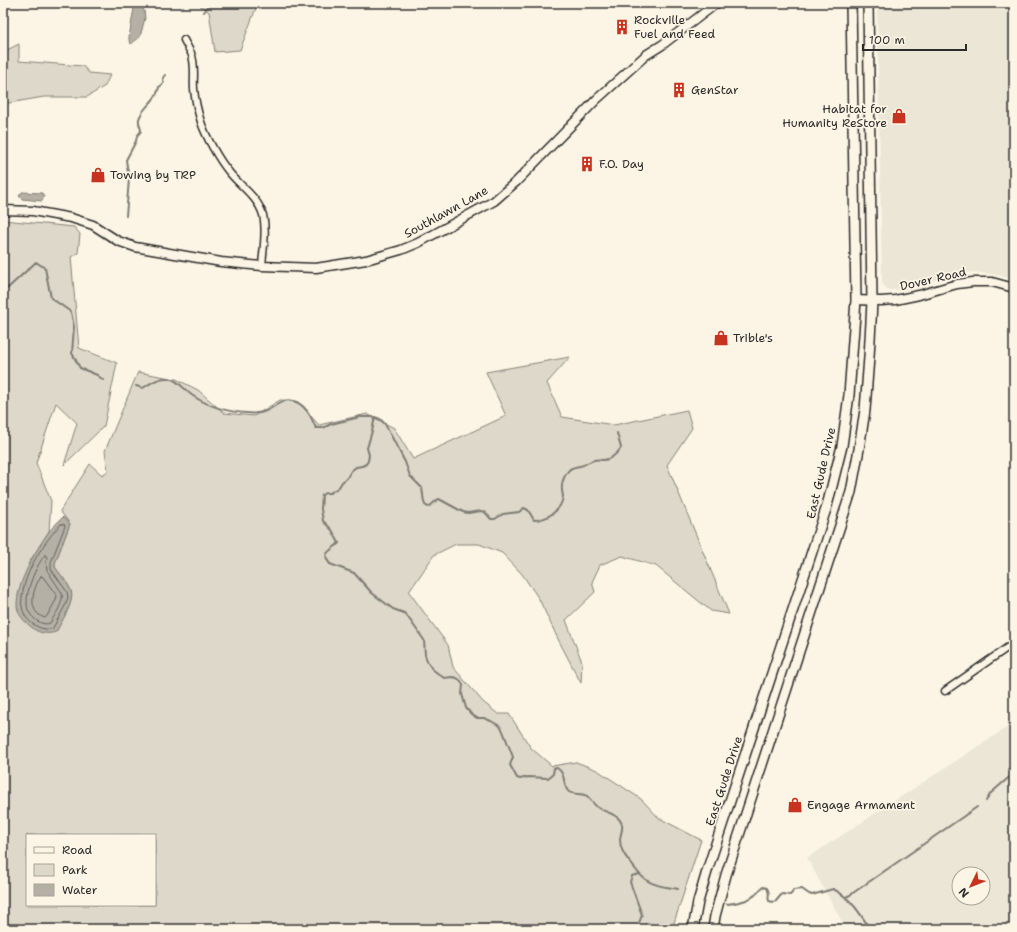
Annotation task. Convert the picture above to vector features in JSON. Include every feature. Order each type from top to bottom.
[{"type":"main road","name":"East Gude Drive","points":[[693,929],[700,896],[710,862],[827,506],[842,446],[849,395],[856,300],[851,3]]},
{"type":"main road","points":[[713,929],[726,875],[851,492],[859,449],[865,410],[870,357],[872,301],[868,3]]},
{"type":"street","name":"Southlawn Lane","points":[[3,210],[32,211],[71,218],[88,223],[99,228],[118,241],[135,247],[221,262],[262,266],[316,268],[366,260],[401,250],[418,243],[494,201],[517,181],[596,100],[646,55],[662,45],[717,3]]},
{"type":"street","points":[[184,40],[192,54],[196,104],[201,123],[219,157],[229,172],[259,205],[264,225],[262,266]]},
{"type":"street","name":"Dover Road","points":[[856,300],[895,300],[957,284],[973,282],[992,282],[1014,288]]},
{"type":"street","points":[[945,691],[1014,643]]},
{"type":"shaded area","points":[[877,3],[1014,3],[1014,280],[998,275],[974,272],[952,274],[913,288],[901,290],[888,290],[882,283]]},
{"type":"shaded area","points":[[1014,723],[1014,929],[846,929],[807,858]]},
{"type":"green space","points":[[196,3],[258,3],[240,50],[215,52],[209,12]]},
{"type":"green space","points":[[19,44],[19,61],[83,66],[89,73],[110,75],[105,86],[87,97],[44,97],[3,104],[3,62],[5,51]]},
{"type":"green space","points":[[3,220],[74,227],[80,234],[78,253],[71,257],[79,348],[117,363],[104,426],[64,465],[77,423],[56,403],[36,463],[51,501],[49,531],[28,564],[56,632],[67,612],[72,596],[68,585],[55,567],[55,563],[70,524],[60,511],[90,464],[102,475],[108,471],[105,451],[138,372],[176,379],[198,390],[224,413],[254,416],[280,400],[297,401],[319,425],[367,414],[394,428],[413,459],[506,416],[486,372],[570,357],[547,383],[562,417],[614,425],[687,410],[692,428],[667,465],[729,614],[711,611],[656,566],[622,556],[600,565],[592,582],[595,592],[566,620],[582,662],[581,683],[539,599],[522,574],[502,553],[479,544],[456,544],[434,555],[409,592],[448,645],[453,667],[483,702],[498,714],[509,714],[531,748],[552,766],[576,762],[597,770],[641,799],[659,818],[701,840],[672,929],[661,929],[647,922],[640,929],[3,929]]},
{"type":"water","points":[[138,5],[144,10],[145,18],[140,37],[131,44],[129,37],[134,8]]},
{"type":"water","points":[[22,192],[42,193],[44,196],[42,201],[22,199],[19,196]]},
{"type":"water","points":[[63,517],[70,524],[55,563],[55,567],[70,588],[72,596],[67,612],[56,632],[42,633],[33,628],[22,618],[17,606],[18,597],[23,578],[43,540]]},
{"type":"waterway","points":[[204,12],[209,3]]},
{"type":"waterway","points":[[126,216],[129,179],[126,160],[137,136],[141,131],[139,119],[143,111],[153,100],[159,87],[164,82],[163,78],[165,75]]},
{"type":"waterway","points":[[3,288],[8,288],[36,262],[45,268],[51,298],[71,312],[74,327],[72,353],[80,368],[97,375],[103,380]]},
{"type":"waterway","points":[[136,386],[143,388],[158,379],[168,378],[172,379],[190,394],[206,403],[226,410],[240,412],[261,413],[283,401],[289,400],[298,403],[305,408],[316,428],[323,428],[331,424],[360,417],[375,417],[380,419],[385,424],[405,462],[410,476],[422,488],[425,505],[428,507],[439,499],[463,512],[485,512],[491,519],[495,519],[503,514],[519,512],[524,508],[528,510],[534,520],[539,520],[549,516],[560,506],[563,496],[562,485],[567,472],[571,468],[596,460],[606,460],[613,456],[621,448],[617,433]]},
{"type":"waterway","points":[[375,417],[367,448],[369,455],[366,464],[356,467],[351,471],[339,487],[330,493],[325,493],[322,495],[321,509],[323,521],[332,530],[339,543],[328,552],[326,557],[327,560],[330,564],[354,573],[372,593],[393,609],[404,613],[407,616],[424,640],[425,655],[432,669],[444,678],[452,677],[461,681],[463,685],[462,694],[466,708],[471,714],[477,718],[484,718],[500,726],[513,757],[510,765],[517,778],[548,778],[553,774],[554,768],[557,768],[562,774],[569,792],[587,796],[597,807],[619,819],[622,826],[620,839],[622,851],[641,875],[652,883],[678,889]]},
{"type":"waterway","points":[[986,801],[991,793],[1014,773]]},
{"type":"waterway","points":[[846,897],[977,807]]},
{"type":"waterway","points":[[639,874],[632,876],[630,882],[642,915],[639,923]]},
{"type":"waterway","points":[[727,904],[746,900],[756,894],[763,887],[767,888],[769,892],[769,901],[773,902],[776,901],[782,894],[790,895],[793,890],[802,889],[812,895],[833,889],[845,896],[850,901],[870,929]]},
{"type":"place","name":"Rockville Fuel and Feed","points":[[622,27]]},
{"type":"place","name":"GenStar","points":[[679,90]]},
{"type":"place","name":"Habitat for Humanity ReStore","points":[[899,116]]},
{"type":"place","name":"F.O. Day","points":[[587,164]]},
{"type":"place","name":"Towing by TRP","points":[[98,175]]},
{"type":"place","name":"Trible's","points":[[721,338]]},
{"type":"place","name":"Engage Armament","points":[[795,805]]}]
